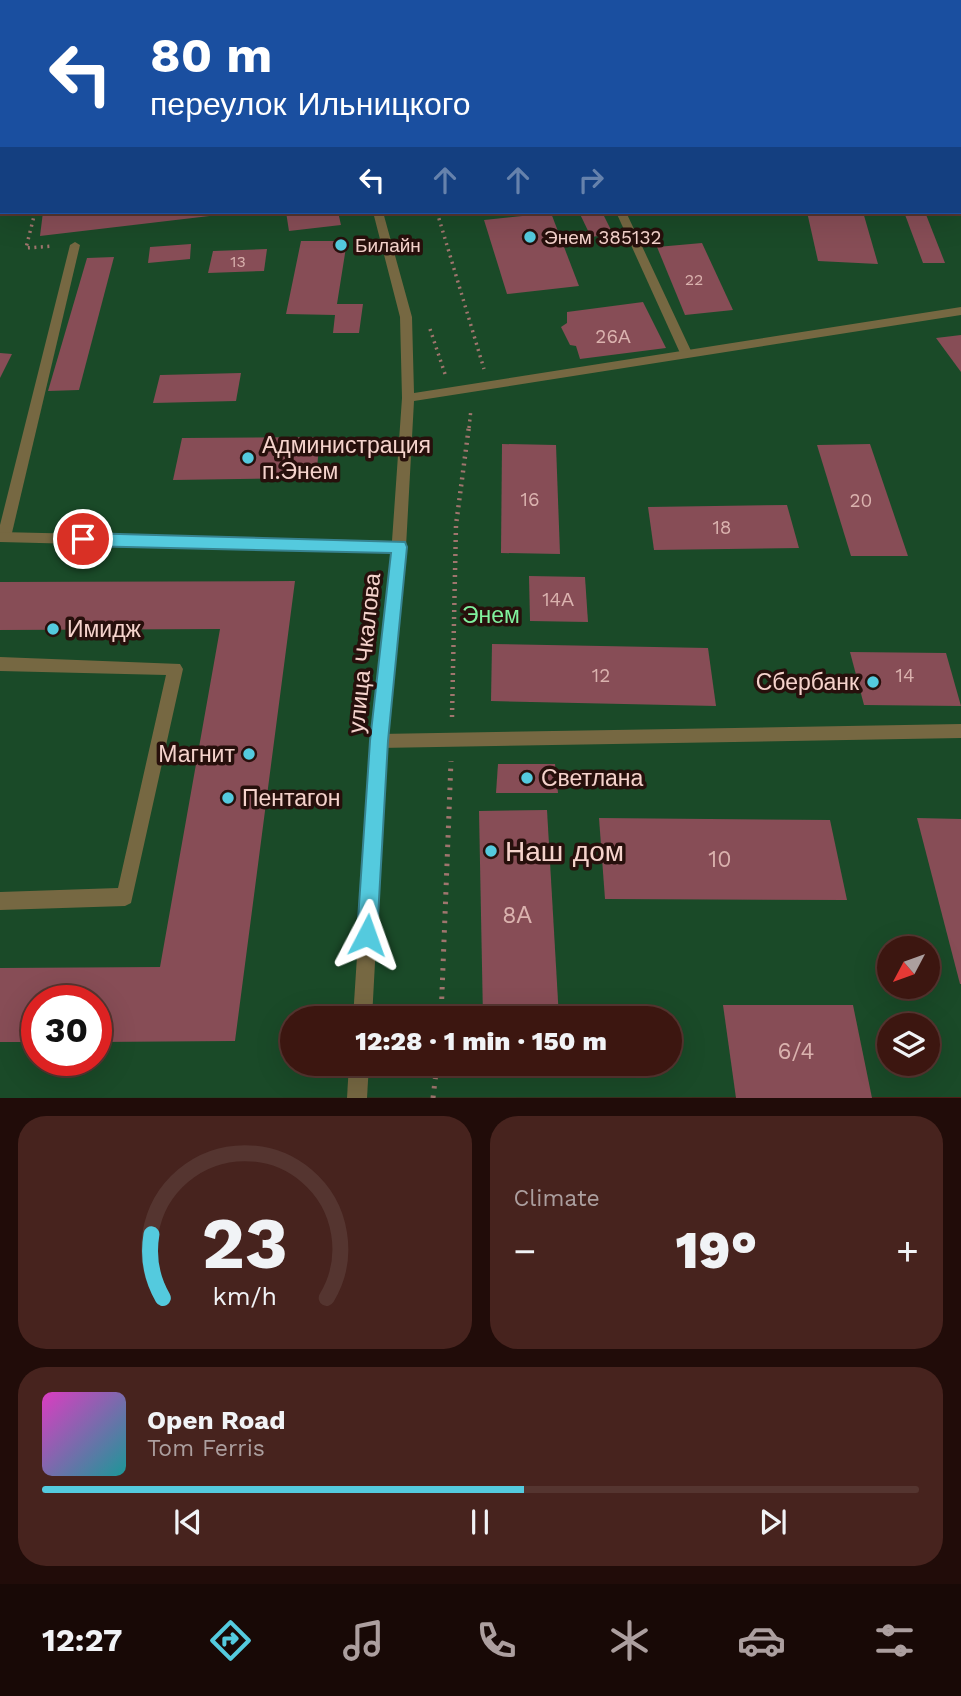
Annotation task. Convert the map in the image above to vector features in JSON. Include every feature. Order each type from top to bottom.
[{"type":"street","name":"улица Чкалова","points":[[363,1006],[379,741],[399,547],[408,398],[406,317],[379,214]]},
{"type":"street","points":[[622,214],[686,353]]},
{"type":"street","points":[[75,245],[2,537],[399,547]]},
{"type":"street","points":[[408,398],[961,311]]},
{"type":"street","points":[[0,664],[175,669],[125,897],[0,901]]},
{"type":"street","points":[[379,741],[453,742],[961,731]]},
{"type":"street","points":[[357,1097],[358,1076]]},
{"type":"path","points":[[34,214],[26,248],[75,245]]},
{"type":"path","points":[[438,214],[489,386],[468,412],[456,525],[453,742],[442,1006]]},
{"type":"path","points":[[433,1097],[436,1076]]},
{"type":"green space","name":"Энем","points":[[0,214],[961,214],[961,1097],[0,1098]]},
{"type":"building","points":[[43,214],[227,214],[40,236]]},
{"type":"building","points":[[286,214],[338,214],[341,225],[289,231]]},
{"type":"building","points":[[551,214],[579,286],[507,294],[484,220]]},
{"type":"building","points":[[580,214],[603,214],[613,234],[591,237]]},
{"type":"building","points":[[807,214],[864,214],[878,264],[818,261]]},
{"type":"building","points":[[905,214],[926,214],[945,263],[923,263]]},
{"type":"building","points":[[301,241],[347,241],[337,304],[363,304],[359,333],[333,333],[335,315],[286,314]]},
{"type":"building","points":[[702,243],[733,310],[685,315],[657,247]]},
{"type":"building","points":[[191,244],[190,259],[148,263],[150,247]]},
{"type":"building","points":[[267,249],[264,271],[208,273],[213,251]]},
{"type":"building","points":[[114,257],[79,390],[48,391],[87,258]]},
{"type":"building","points":[[643,302],[666,348],[580,359],[576,346],[570,345],[561,327],[567,323],[567,312]]},
{"type":"building","points":[[961,335],[961,372],[936,338]]},
{"type":"building","points":[[0,353],[12,354],[0,378]]},
{"type":"building","points":[[241,373],[236,401],[153,403],[160,375]]},
{"type":"building","name":"Администрация п.Энем","points":[[320,437],[316,478],[173,480],[182,438]]},
{"type":"building","points":[[502,444],[556,445],[560,554],[501,553]]},
{"type":"building","points":[[870,444],[908,556],[851,556],[817,445]]},
{"type":"building","points":[[787,505],[799,548],[654,550],[648,507]]},
{"type":"building","points":[[529,576],[585,577],[588,622],[530,621]]},
{"type":"building","name":"Пентагон","points":[[295,581],[235,1041],[112,1042],[112,985],[21,985],[21,1042],[0,1042],[0,968],[160,967],[220,629],[0,630],[0,582]]},
{"type":"building","points":[[492,644],[708,648],[716,706],[491,701]]},
{"type":"building","points":[[850,652],[946,653],[961,706],[864,705]]},
{"type":"building","name":"Светлана","points":[[498,764],[555,764],[558,793],[496,793]]},
{"type":"building","points":[[547,810],[558,1006],[483,1006],[479,811]]},
{"type":"building","points":[[599,818],[830,820],[847,900],[605,899]]},
{"type":"building","points":[[917,818],[961,819],[961,984],[960,984]]},
{"type":"building","points":[[723,1005],[853,1005],[872,1098],[736,1098]]},
{"type":"place","name":"Энем 385132","points":[[530,237]]},
{"type":"place","name":"Билайн","points":[[341,245]]},
{"type":"place","name":"Администрация п.Энем","points":[[248,458]]},
{"type":"place","name":"Имидж","points":[[53,629]]},
{"type":"place","name":"Сбербанк","points":[[873,682]]},
{"type":"place","name":"Магнит","points":[[249,754]]},
{"type":"place","name":"Светлана","points":[[527,778]]},
{"type":"place","name":"Пентагон","points":[[228,798]]},
{"type":"place","name":"Наш дом","points":[[491,851]]},
{"type":"route","points":[[83,539],[399,547],[379,741],[367,935]]}]
